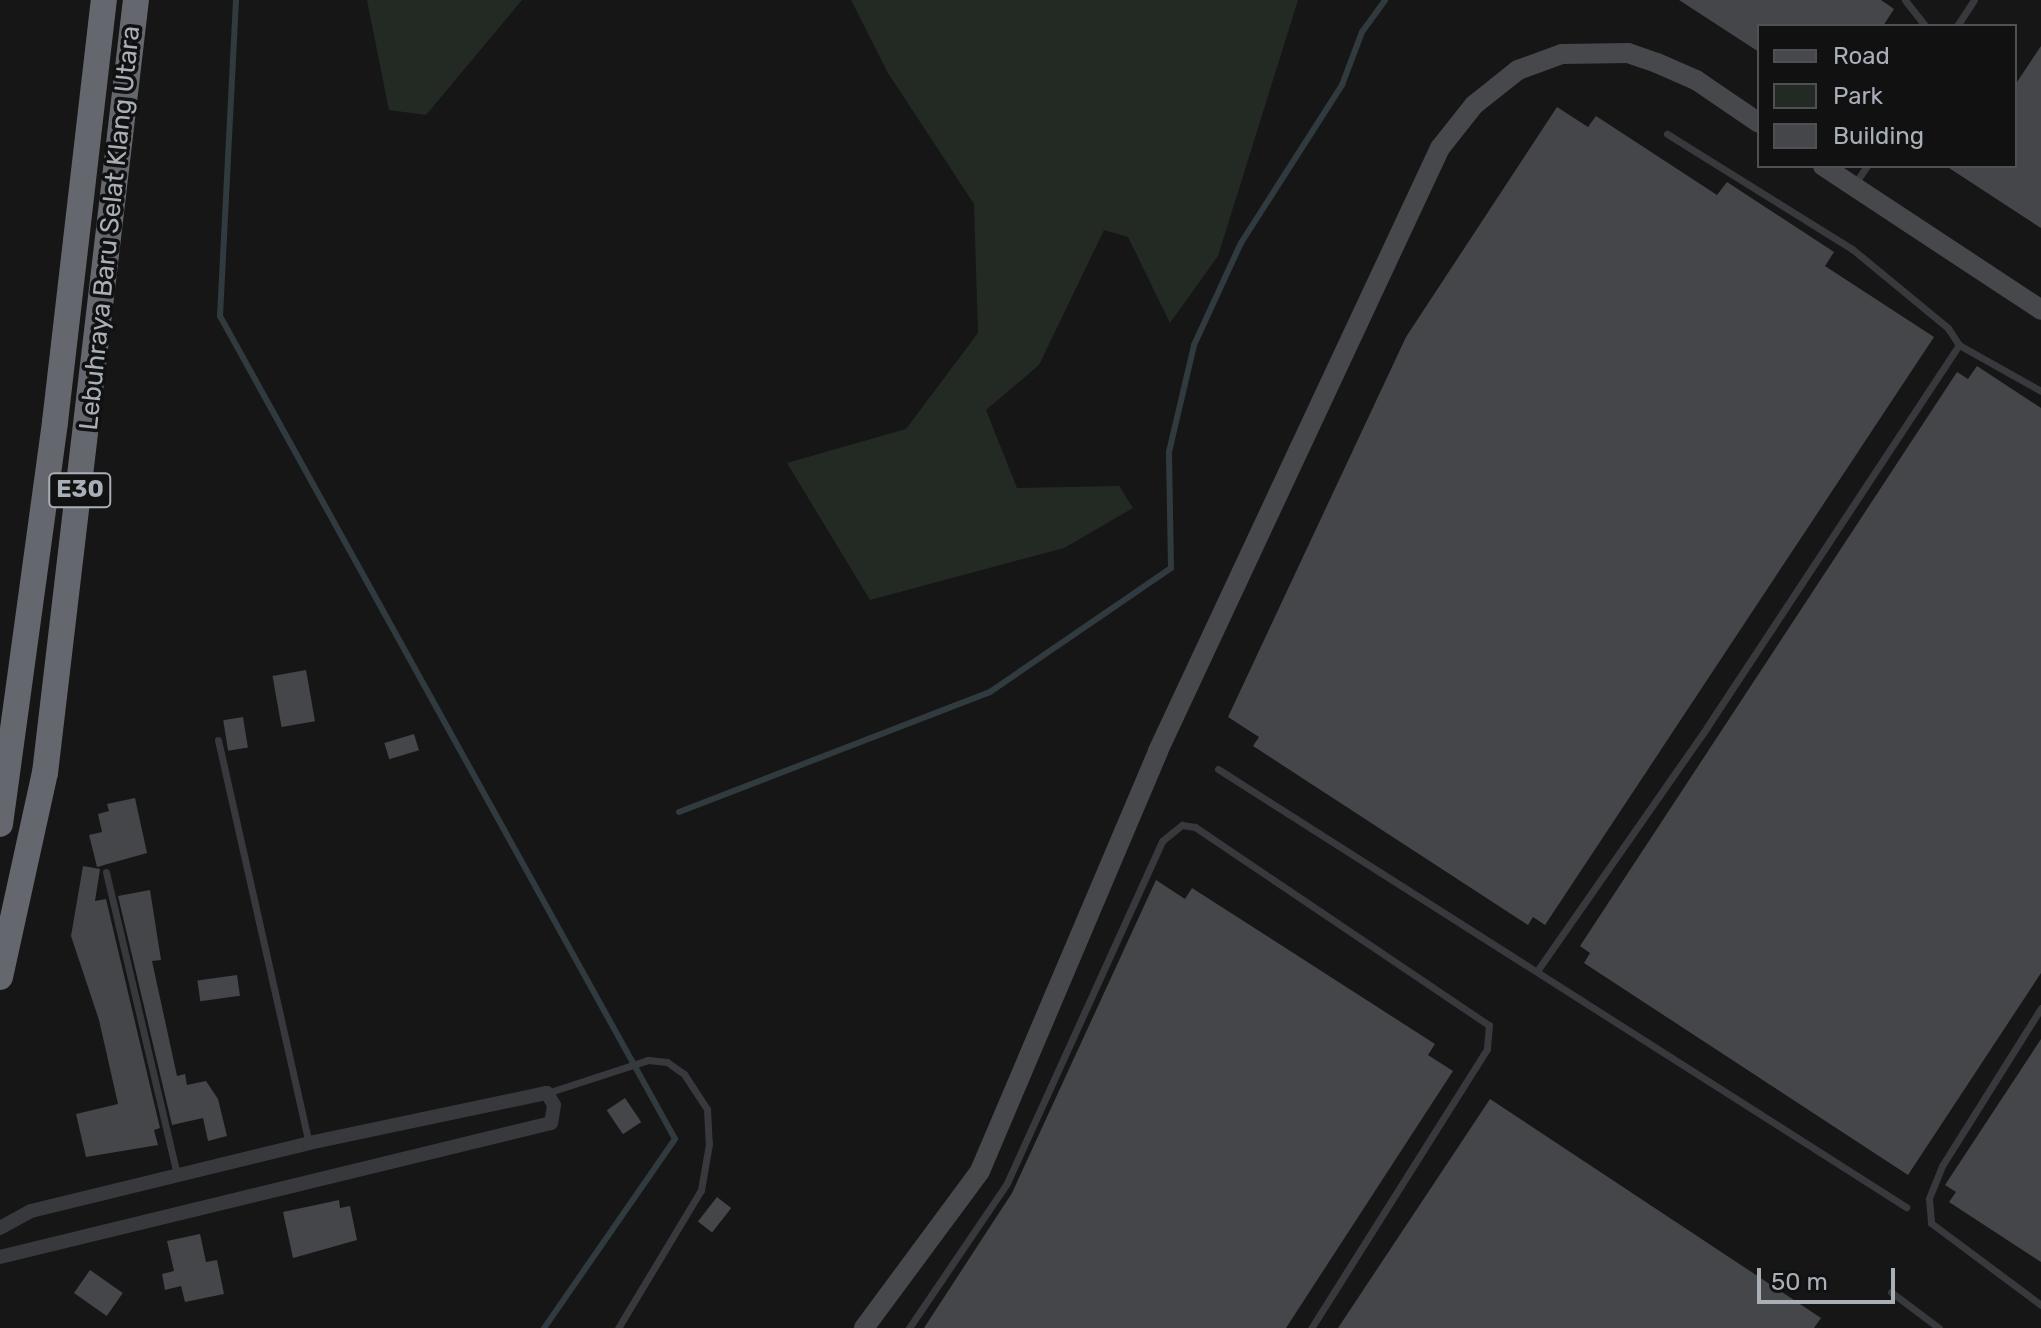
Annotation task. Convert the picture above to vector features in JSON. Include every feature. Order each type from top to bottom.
[{"type":"highway","name":"Lebuhraya Baru Selat Klang Utara","points":[[0,824],[55,422],[104,0]]},
{"type":"highway","name":"Lebuhraya Baru Selat Klang Utara","points":[[0,977],[45,773],[136,0]]},
{"type":"street","points":[[864,1328],[980,1171],[1158,751],[1440,148],[1474,105],[1518,70],[1562,54],[1628,53],[1657,63],[1696,80],[1757,122]]},
{"type":"street","points":[[1826,168],[2041,310]]},
{"type":"street","points":[[0,1228],[31,1211],[177,1174],[547,1093],[555,1114],[551,1123],[0,1257]]},
{"type":"lane","points":[[1905,0],[1923,24]]},
{"type":"lane","points":[[1958,24],[1974,0]]},
{"type":"lane","points":[[1667,134],[1852,249],[1948,328],[1959,345],[2041,391]]},
{"type":"lane","points":[[1853,187],[1866,168]]},
{"type":"lane","points":[[1537,971],[1716,714],[1959,345]]},
{"type":"lane","points":[[218,740],[309,1143]]},
{"type":"lane","points":[[1218,769],[1906,1207]]},
{"type":"lane","points":[[909,1328],[1007,1183],[1162,841],[1182,825],[1195,827],[1489,1025],[1487,1049],[1311,1328]]},
{"type":"lane","points":[[106,872],[177,1174]]},
{"type":"lane","points":[[2041,1008],[1942,1166],[1929,1199],[1931,1223],[2041,1305]]},
{"type":"lane","points":[[547,1093],[648,1060],[667,1062],[684,1074],[707,1109],[709,1144],[701,1190],[618,1328]]},
{"type":"lane","points":[[1891,1292],[1939,1328]]},
{"type":"green space","points":[[367,0],[522,0],[426,115],[389,110]]},
{"type":"green space","points":[[851,0],[1298,0],[1218,256],[1170,323],[1128,237],[1104,230],[1039,365],[986,410],[1017,488],[1119,486],[1133,508],[1064,548],[870,600],[787,463],[906,429],[978,333],[974,204],[888,73]]},
{"type":"building","points":[[1679,0],[1881,0],[1894,9],[1884,24],[1757,24],[1757,51]]},
{"type":"building","points":[[2041,46],[2041,228],[1949,168],[2017,168],[2017,82]]},
{"type":"building","points":[[1557,107],[1588,127],[1596,116],[1717,195],[1727,182],[1834,252],[1825,266],[1934,337],[1545,925],[1533,917],[1528,925],[1253,746],[1259,737],[1228,717],[1406,337]]},
{"type":"building","points":[[1977,366],[2041,408],[2041,973],[1908,1175],[1584,963],[1590,953],[1580,946],[1957,372],[1968,379]]},
{"type":"building","points":[[306,670],[315,721],[282,727],[273,676]]},
{"type":"building","points":[[243,717],[248,748],[228,751],[223,720]]},
{"type":"building","points":[[414,734],[419,750],[389,759],[384,743]]},
{"type":"building","points":[[135,798],[147,853],[97,867],[89,835],[102,832],[98,814],[109,811],[107,804]]},
{"type":"building","points":[[83,866],[100,869],[95,901],[106,899],[160,1128],[154,1130],[158,1145],[86,1157],[76,1114],[118,1104],[99,1020],[71,936]]},
{"type":"building","points":[[1156,880],[1185,899],[1192,888],[1435,1044],[1428,1055],[1453,1071],[1286,1328],[924,1328],[1012,1193]]},
{"type":"building","points":[[150,890],[161,960],[152,961],[177,1076],[185,1074],[187,1085],[206,1081],[218,1099],[227,1136],[208,1141],[203,1118],[172,1125],[118,896]]},
{"type":"building","points":[[237,975],[240,996],[200,1001],[197,981]]},
{"type":"building","points":[[2041,1039],[2041,1262],[1949,1202],[1956,1192],[1945,1185]]},
{"type":"building","points":[[625,1098],[641,1122],[623,1134],[607,1110]]},
{"type":"building","points":[[1490,1099],[1821,1318],[1814,1328],[1338,1328]]},
{"type":"building","points":[[717,1197],[731,1208],[712,1233],[698,1221]]},
{"type":"building","points":[[339,1200],[340,1208],[350,1206],[357,1240],[293,1258],[283,1212]]},
{"type":"building","points":[[200,1234],[206,1262],[217,1260],[224,1294],[185,1302],[181,1286],[165,1290],[162,1274],[174,1271],[167,1241]]},
{"type":"building","points":[[90,1270],[123,1293],[107,1316],[74,1293]]},
{"type":"waterway","points":[[236,0],[220,316],[675,1139],[544,1328]]},
{"type":"waterway","points":[[679,812],[990,692],[1171,568],[1169,452],[1194,345],[1241,243],[1342,85],[1362,32],[1385,0]]}]
